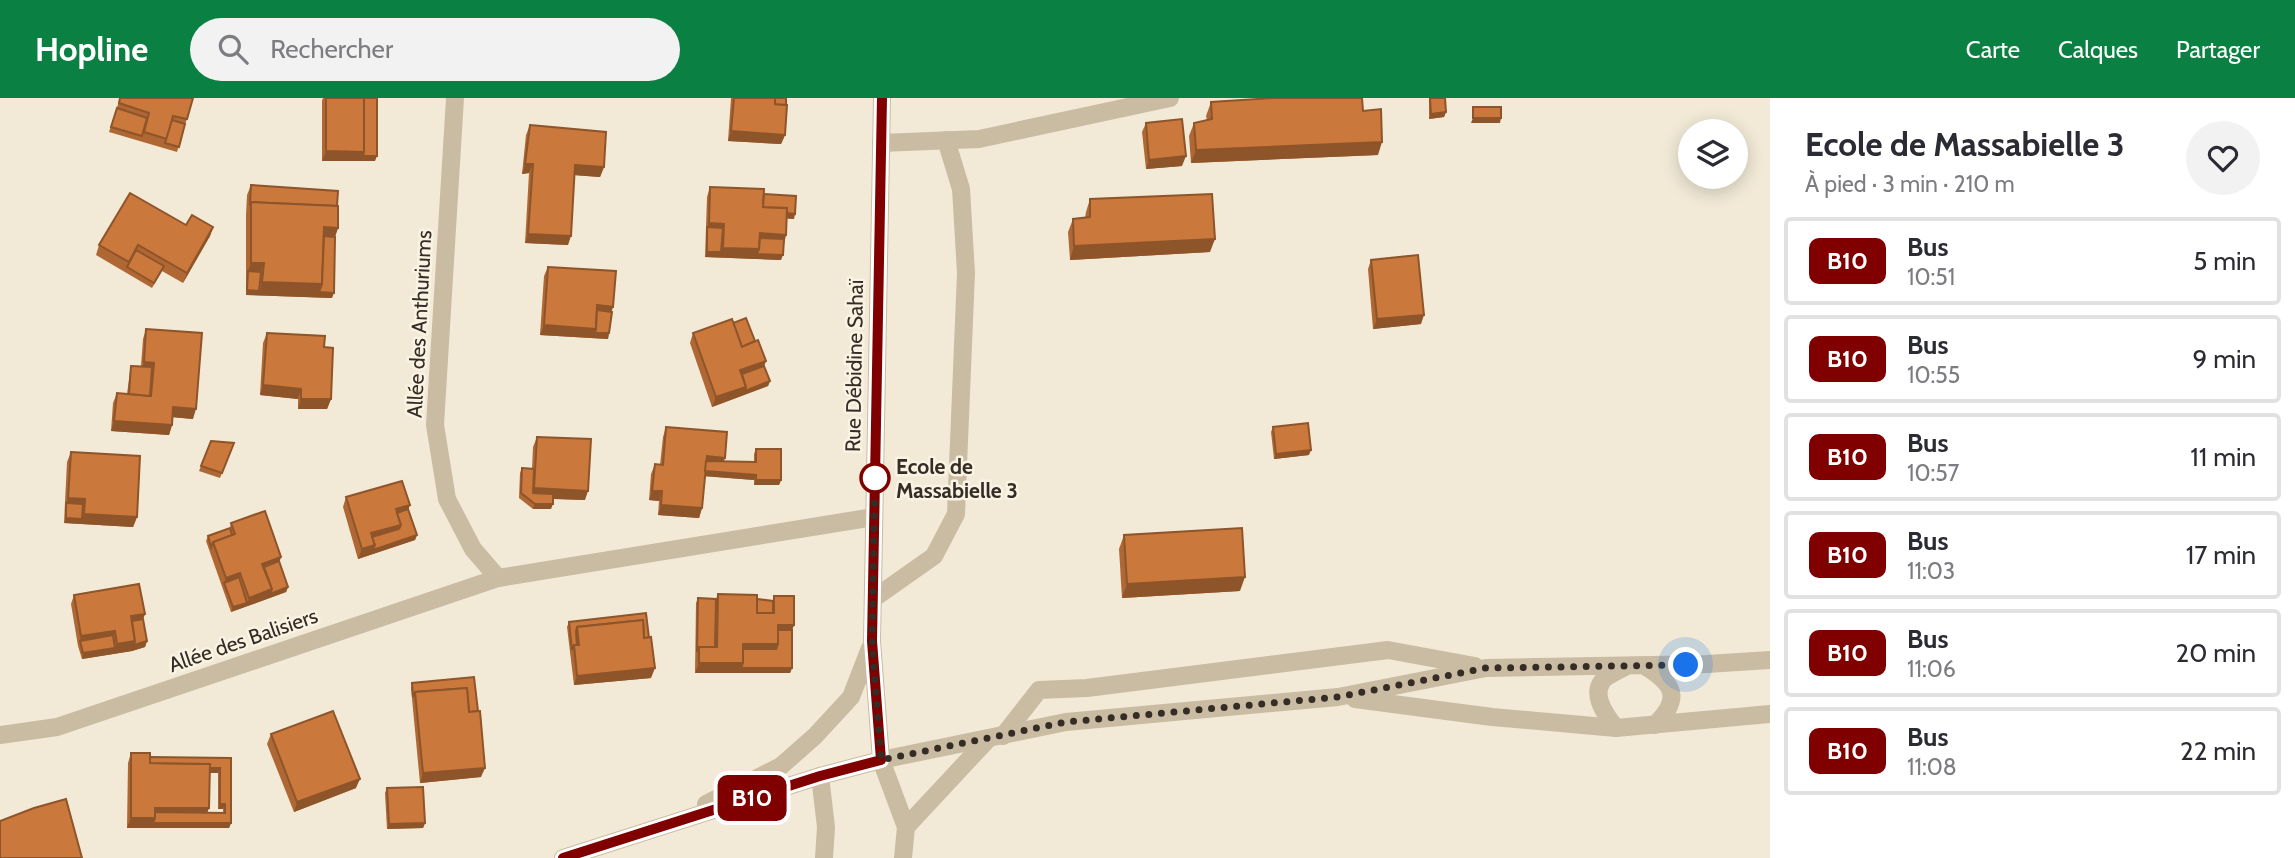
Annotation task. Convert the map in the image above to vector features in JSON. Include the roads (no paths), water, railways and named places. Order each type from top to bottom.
[{"type":"street","name":"Allée des Anthuriums","points":[[455,98],[435,425],[447,499],[473,549],[498,578]]},
{"type":"street","name":"Rue Débidine Sahaï","points":[[882,98],[872,641],[881,760],[906,827]]},
{"type":"street","points":[[881,143],[979,139],[1170,98]]},
{"type":"street","points":[[873,599],[934,556],[956,514],[966,273],[961,189],[946,140]]},
{"type":"street","name":"Allée des Balisiers","points":[[0,735],[57,727],[498,578],[874,517]]},
{"type":"street","points":[[653,830],[782,766],[815,736],[851,697],[872,641]]},
{"type":"street","points":[[903,858],[906,827],[1039,690],[1087,688],[1388,650],[1486,668]]},
{"type":"street","points":[[563,858],[820,776],[881,760],[1066,722],[1338,697],[1486,668],[1770,660]]},
{"type":"street","points":[[1616,728],[1603,712],[1601,684],[1606,677],[1636,665],[1664,678],[1672,695],[1670,707],[1655,725]]},
{"type":"street","points":[[1338,697],[1492,717],[1616,728],[1770,713]]},
{"type":"street","points":[[820,776],[826,827],[824,858]]},
{"type":"place","name":"Ecole de Massabielle 3","points":[[875,478]]}]
